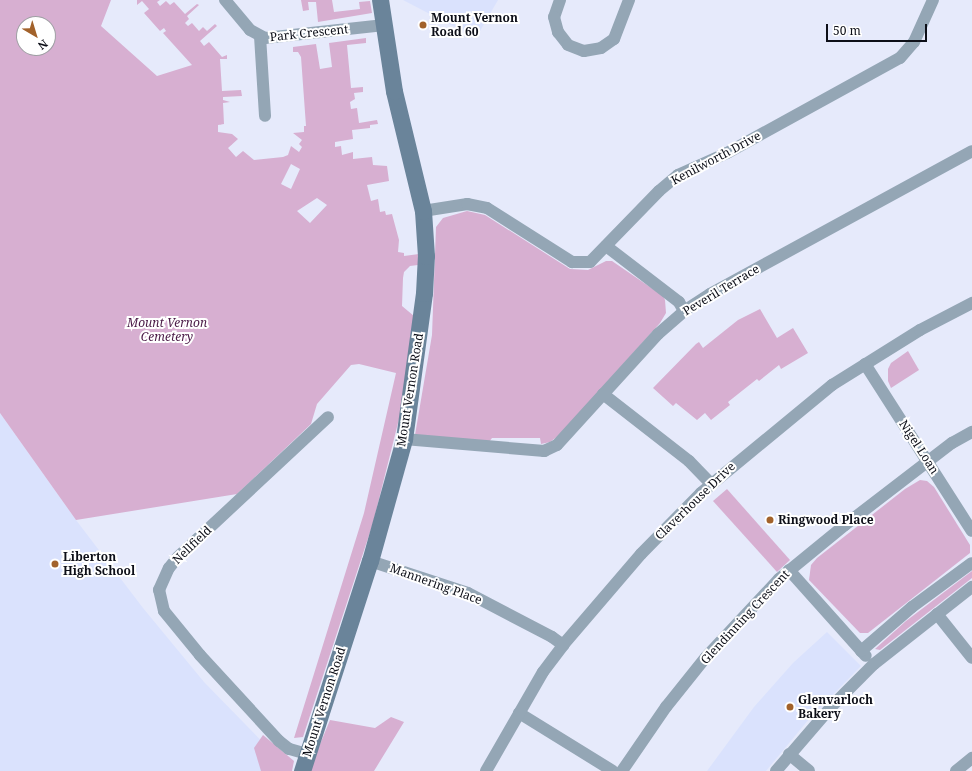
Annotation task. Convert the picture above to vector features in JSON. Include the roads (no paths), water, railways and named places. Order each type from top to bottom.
[{"type":"street","name":"Park Crescent","points":[[225,0],[250,30],[260,36],[271,38],[384,25]]},
{"type":"street","name":"Mount Vernon Road","points":[[302,771],[370,562],[404,439],[424,293],[426,256],[423,211],[394,91],[380,0]]},
{"type":"street","points":[[560,0],[554,17],[558,32],[568,45],[584,51],[601,48],[614,39],[629,0]]},
{"type":"street","name":"Kenilworth Drive","points":[[423,211],[467,204],[487,208],[572,262],[590,262],[659,191],[678,175],[726,153],[900,58],[914,42],[933,0]]},
{"type":"street","points":[[260,36],[265,116]]},
{"type":"street","name":"Peveril Terrace","points":[[404,439],[544,451],[557,445],[658,334],[684,311],[710,294],[972,151]]},
{"type":"street","points":[[606,246],[678,302],[684,311]]},
{"type":"street","name":"Claverhouse Drive","points":[[486,771],[519,713],[563,645],[641,554],[711,484],[782,424],[832,385],[920,330],[972,303]]},
{"type":"street","name":"Nigel Loan","points":[[865,364],[972,531]]},
{"type":"street","points":[[604,394],[614,405],[689,461],[711,484]]},
{"type":"street","name":"Nellfield","points":[[307,754],[289,749],[279,741],[200,655],[164,611],[159,590],[168,568],[178,557],[328,417]]},
{"type":"street","name":"Glendinning Crescent","points":[[622,771],[666,707],[706,657],[751,607],[789,570],[952,443],[972,432]]},
{"type":"street","name":"Mannering Place","points":[[370,562],[468,594],[552,637],[563,645]]},
{"type":"street","points":[[861,651],[912,607],[972,563]]},
{"type":"street","points":[[789,570],[874,664]]},
{"type":"street","points":[[776,771],[789,754],[874,664],[972,587]]},
{"type":"street","points":[[937,614],[972,658]]},
{"type":"street","points":[[519,713],[613,771]]},
{"type":"street","points":[[789,754],[809,771]]},
{"type":"street","points":[[956,771],[972,758]]},
{"type":"place","name":"Mount Vernon Road 60","points":[[423,25]]},
{"type":"place","name":"Ringwood Place","points":[[770,520]]},
{"type":"place","name":"Liberton High School","points":[[55,564]]},
{"type":"place","name":"Glenvarloch Bakery","points":[[790,707]]},
{"type":"park label","name":"Mount Vernon Cemetery","points":[[167,330]]}]
